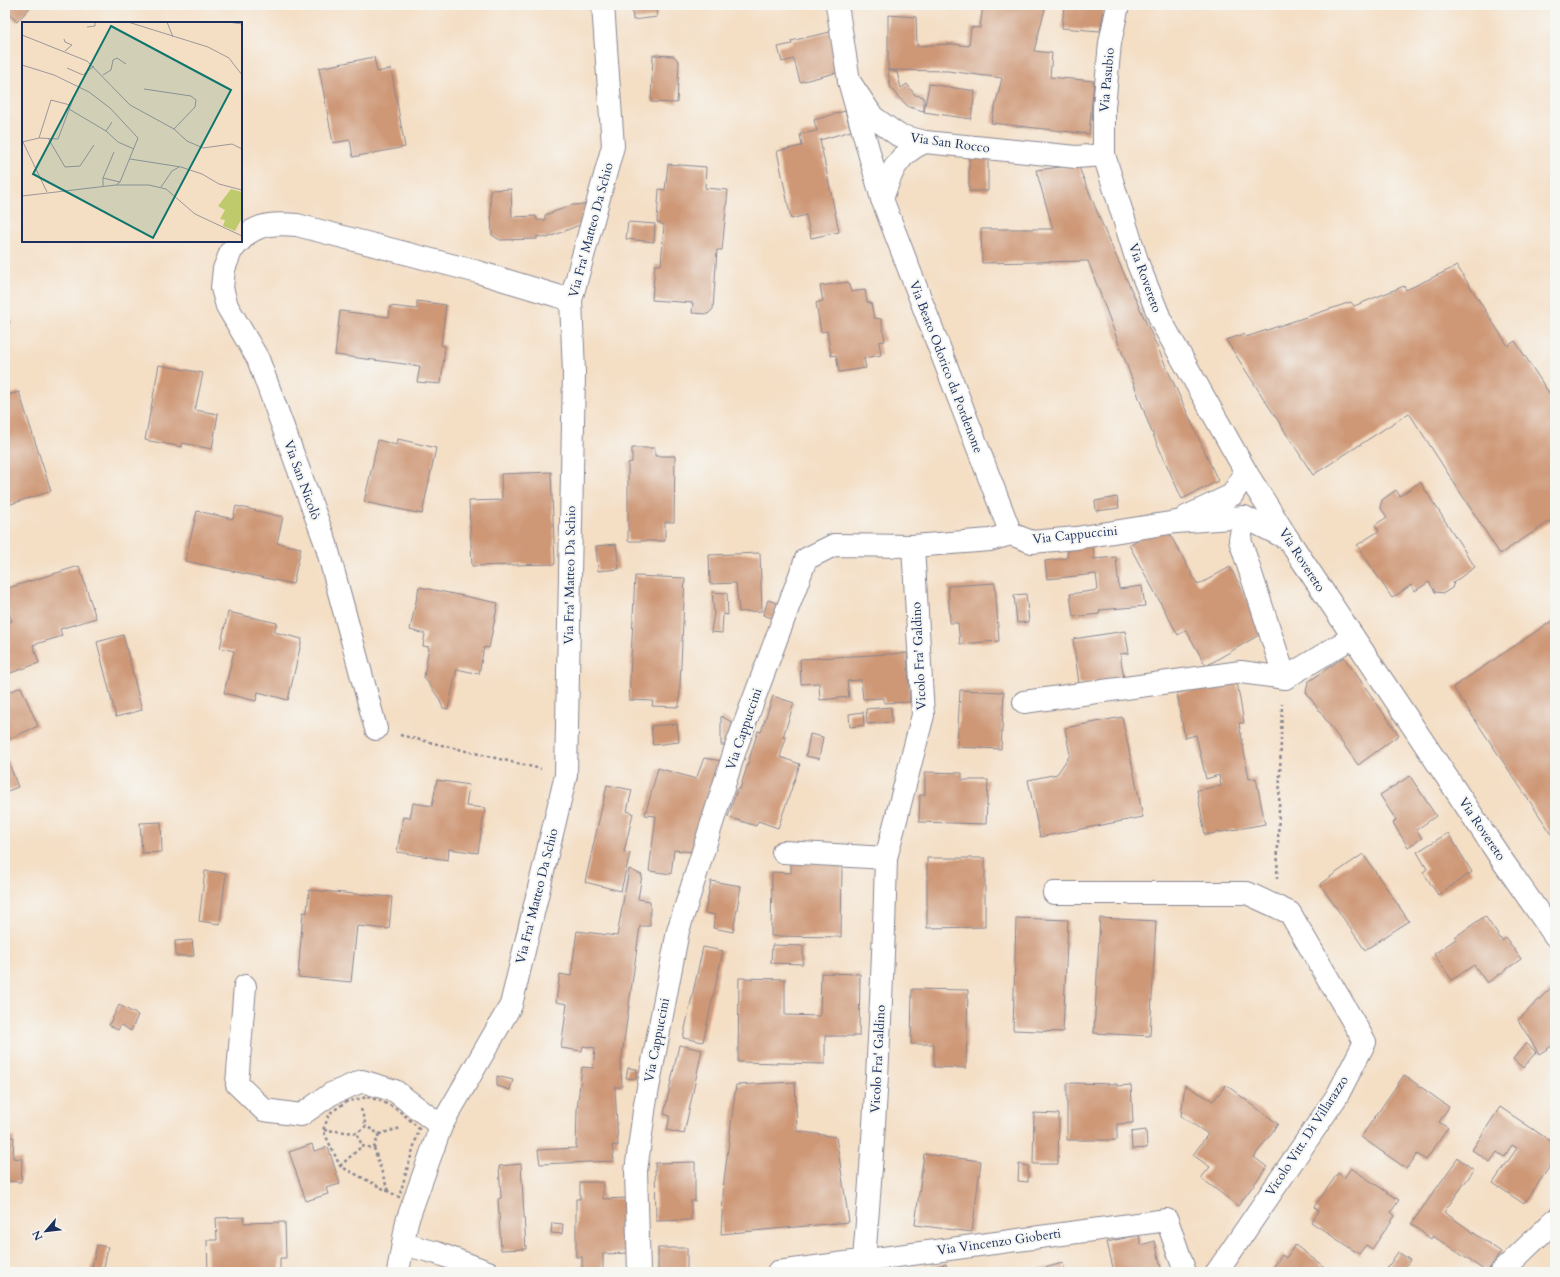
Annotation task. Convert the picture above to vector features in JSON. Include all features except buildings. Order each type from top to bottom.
[{"type":"street","name":"Via Fra' Matteo Da Schio","points":[[398,1272],[407,1221],[441,1126],[511,1005],[566,775],[574,373],[571,300],[613,146],[603,5]]},
{"type":"street","name":"Via San Rocco","points":[[837,5],[849,81],[873,117],[898,135],[925,142],[1076,157],[1104,155]]},
{"type":"street","name":"Via Pasubio","points":[[1104,155],[1105,93],[1110,43],[1118,5]]},
{"type":"street","name":"Via Beato Odorico da Pordenone","points":[[849,81],[882,199],[1011,534]]},
{"type":"street","points":[[882,199],[888,179],[901,156],[912,147],[925,142]]},
{"type":"street","name":"Via Rovereto","points":[[1104,155],[1138,264],[1160,321],[1246,472],[1288,539],[1353,637],[1497,853],[1555,936]]},
{"type":"street","name":"Via San Nicolò","points":[[242,239],[260,227],[278,223],[297,225],[478,272],[571,300]]},
{"type":"street","name":"Via San Nicolò","points":[[238,242],[231,251],[224,269],[222,288],[227,306],[258,359],[326,544],[376,729]]},
{"type":"street","name":"Via Cappuccini","points":[[1176,522],[1232,495],[1246,472]]},
{"type":"street","points":[[1285,678],[1240,540],[1244,517],[1288,539]]},
{"type":"street","name":"Via Cappuccini","points":[[639,1272],[636,1171],[645,1104],[678,931],[736,747],[806,559],[834,545],[913,546],[990,540],[1011,534],[1032,542],[1076,538],[1176,522],[1244,517]]},
{"type":"street","name":"Vicolo Fra' Galdino","points":[[864,1260],[876,1103],[883,972],[886,858],[923,716],[913,546]]},
{"type":"street","points":[[1024,702],[1240,672],[1285,678],[1353,637]]},
{"type":"street","points":[[783,852],[886,858]]},
{"type":"street","name":"Vicolo Vitt. Di Villarazzo","points":[[1054,893],[1247,893],[1290,913],[1365,1042],[1337,1096],[1217,1272]]},
{"type":"street","points":[[245,986],[237,1084],[264,1110],[301,1115],[331,1094],[362,1081],[395,1092],[441,1126]]},
{"type":"street","name":"Via Vincenzo Gioberti","points":[[778,1272],[829,1268],[864,1260],[1167,1220],[1185,1272]]},
{"type":"street","points":[[1501,1272],[1555,1220]]},
{"type":"street","points":[[403,1244],[437,1253],[488,1272]]},
{"type":"path","points":[[1277,907],[1281,712],[1285,678]]},
{"type":"path","points":[[376,729],[566,775]]},
{"type":"path","points":[[367,1096],[385,1100],[418,1129],[418,1137],[398,1197],[352,1174],[340,1166],[323,1130],[330,1113],[346,1102],[358,1099],[367,1096]]},
{"type":"path","points":[[358,1099],[366,1126],[379,1134],[415,1125]]},
{"type":"path","points":[[323,1130],[357,1133],[366,1126]]},
{"type":"path","points":[[357,1133],[362,1146]]},
{"type":"path","points":[[379,1134],[374,1148],[388,1191]]},
{"type":"path","points":[[340,1166],[362,1146]]},
{"type":"path","points":[[362,1146],[374,1148]]}]
